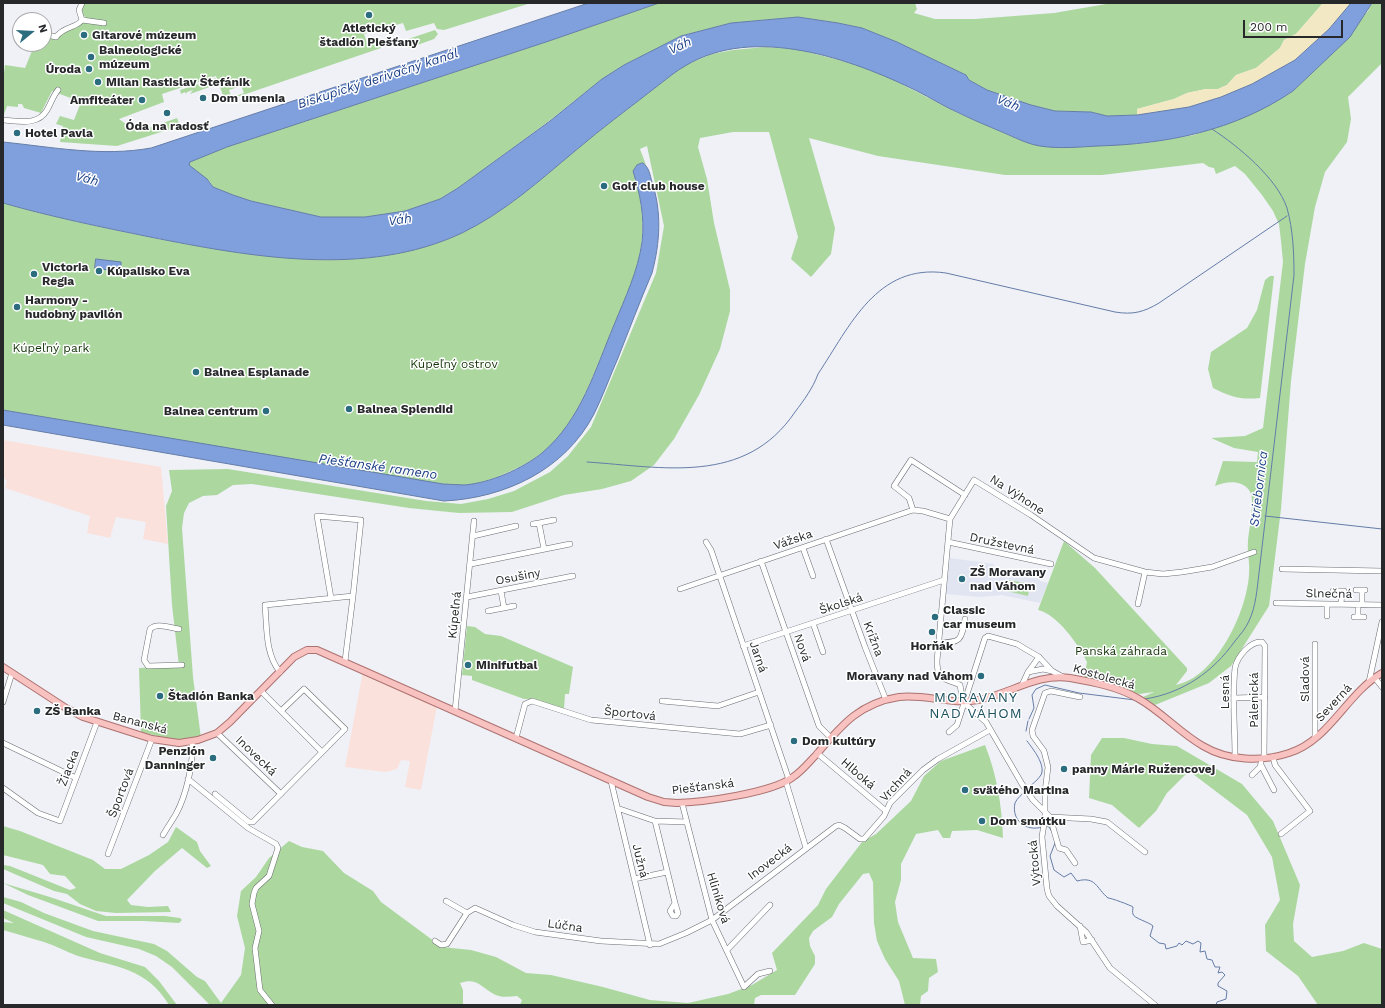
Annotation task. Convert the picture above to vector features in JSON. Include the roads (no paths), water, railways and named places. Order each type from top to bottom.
[{"type":"main road","name":"Bananská","points":[[3,666],[66,708],[97,722],[152,739],[173,743],[192,742],[217,732],[298,654],[311,650],[320,650],[412,691]]},
{"type":"main road","name":"Severná","points":[[1315,738],[1370,682],[1382,674]]},
{"type":"main road","name":"Kostolecká","points":[[963,702],[994,696],[1022,685],[1046,678],[1064,677],[1110,688],[1138,698],[1202,746],[1235,757],[1273,757],[1294,751],[1315,738]]},
{"type":"main road","name":"Piešťanská","points":[[412,691],[652,799],[664,802],[682,803],[763,790],[787,781],[801,771],[857,712],[870,705],[886,700],[912,696],[963,702]]},
{"type":"street","points":[[82,3],[80,10],[82,20]]},
{"type":"street","points":[[82,20],[104,23]]},
{"type":"street","points":[[52,36],[56,37],[60,31],[79,24],[82,20]]},
{"type":"street","points":[[3,120],[31,122],[37,120],[47,111],[58,90]]},
{"type":"street","points":[[913,510],[909,498],[894,486],[911,460],[965,496]]},
{"type":"street","name":"Na Výhone","points":[[963,702],[960,685],[938,674],[939,643],[950,519],[974,480],[1031,515],[1094,558],[1145,572],[1163,574],[1212,567],[1254,552]]},
{"type":"street","name":"Vážska","points":[[680,589],[913,510],[923,511],[950,519]]},
{"type":"street","points":[[331,598],[317,516],[361,520],[346,661]]},
{"type":"street","points":[[533,524],[554,520]]},
{"type":"street","name":"Kúpeľná","points":[[455,710],[471,564],[474,521]]},
{"type":"street","points":[[539,523],[544,549]]},
{"type":"street","points":[[473,536],[499,533],[516,526]]},
{"type":"street","name":"Krížna","points":[[826,539],[886,700]]},
{"type":"street","name":"Jarná","points":[[706,542],[709,546],[771,725],[787,781]]},
{"type":"street","name":"Družstevná","points":[[948,542],[1051,564]]},
{"type":"street","points":[[471,564],[570,544]]},
{"type":"street","points":[[804,548],[813,576]]},
{"type":"street","name":"Nová","points":[[761,561],[819,726],[831,738]]},
{"type":"street","name":"Slnečná","points":[[1282,569],[1382,571]]},
{"type":"street","points":[[1138,604],[1145,572]]},
{"type":"street","name":"Osušiny","points":[[467,598],[573,576]]},
{"type":"street","name":"Školská","points":[[744,646],[944,580]]},
{"type":"street","points":[[1356,590],[1364,590],[1360,605],[1359,617]]},
{"type":"street","points":[[501,591],[504,608]]},
{"type":"street","points":[[1334,591],[1343,591],[1341,604]]},
{"type":"street","points":[[280,672],[272,658],[269,647],[265,605],[353,596]]},
{"type":"street","name":"Slnečná","points":[[1276,603],[1382,605]]},
{"type":"street","points":[[1327,604],[1328,617]]},
{"type":"street","points":[[488,611],[514,606]]},
{"type":"street","points":[[939,643],[959,640],[962,638],[965,619]]},
{"type":"street","name":"Severná","points":[[1370,682],[1382,622]]},
{"type":"street","points":[[813,623],[823,652]]},
{"type":"street","points":[[179,629],[156,625],[153,626],[150,629],[144,660],[148,666],[182,665]]},
{"type":"street","name":"Kostolecká","points":[[963,702],[983,640],[988,636],[1017,644],[1039,657],[1052,672]]},
{"type":"street","name":"Pálenická","points":[[1261,765],[1265,697],[1264,646],[1262,642]]},
{"type":"street","name":"Lesná","points":[[1235,757],[1235,666],[1249,646],[1262,642]]},
{"type":"street","name":"Sladová","points":[[1315,644],[1315,738]]},
{"type":"street","points":[[1022,685],[1028,672],[1039,657]]},
{"type":"street","name":"Kostolecká","points":[[1028,672],[1043,669],[1064,677]]},
{"type":"street","points":[[3,702],[12,673]]},
{"type":"street","points":[[1375,678],[1382,687]]},
{"type":"street","points":[[215,794],[249,822],[253,822],[345,729],[306,690],[302,690],[281,711]]},
{"type":"street","points":[[261,691],[322,752]]},
{"type":"street","name":"Výtocká","points":[[1080,697],[1048,691],[1045,692],[1032,730],[1033,736],[1044,751],[1048,767],[1044,792],[1042,856],[1048,893],[1057,906],[1080,926],[1092,940],[1112,970],[1156,1005]]},
{"type":"street","points":[[662,700],[718,706],[759,692]]},
{"type":"street","points":[[1235,698],[1265,697]]},
{"type":"street","name":"Športová","points":[[516,738],[525,704],[532,701],[591,720],[740,734],[771,725]]},
{"type":"street","points":[[949,732],[957,724],[963,702],[983,719],[1026,790],[1044,813],[1050,817],[1091,819],[1107,822],[1144,852]]},
{"type":"street","name":"Žiacka","points":[[3,788],[38,813],[60,821],[97,722]]},
{"type":"street","name":"Vrchná","points":[[806,848],[838,825],[860,839],[864,839],[882,819],[890,803],[928,766],[990,730]]},
{"type":"street","name":"Inovecká","points":[[217,732],[281,794]]},
{"type":"street","name":"Športová","points":[[108,854],[152,739]]},
{"type":"street","points":[[3,742],[76,778]]},
{"type":"street","points":[[163,835],[176,813],[188,779],[192,756],[192,742]]},
{"type":"street","name":"Hlboká","points":[[817,753],[886,810]]},
{"type":"street","points":[[1273,757],[1275,765],[1310,811],[1281,834]]},
{"type":"street","points":[[1252,775],[1261,765],[1274,790]]},
{"type":"street","points":[[188,779],[248,828],[276,844],[278,848],[269,876],[254,893],[252,904],[259,927],[255,948],[260,990],[272,1005]]},
{"type":"street","name":"Južná","points":[[611,781],[616,808],[650,944]]},
{"type":"street","name":"Inovecká","points":[[712,920],[806,848],[787,781]]},
{"type":"street","name":"Hliníková","points":[[682,803],[712,920],[744,987],[758,974],[770,971]]},
{"type":"street","points":[[616,808],[655,821],[687,822]]},
{"type":"street","points":[[1050,817],[1059,848],[1066,850],[1075,863]]},
{"type":"street","points":[[655,821],[675,903]]},
{"type":"street","points":[[634,879],[667,872]]},
{"type":"street","points":[[435,941],[441,945],[447,944],[467,912],[446,901]]},
{"type":"street","points":[[727,950],[770,905]]},
{"type":"street","name":"Lúčna","points":[[467,912],[478,909],[513,925],[536,932],[601,941],[650,944],[666,941],[712,920]]},
{"type":"street","points":[[1080,926],[1083,942],[1092,940]]},
{"type":"water","points":[[589,3],[659,3],[549,41],[227,147],[190,162],[189,165],[207,179],[213,187],[233,195],[251,201],[321,217],[365,217],[405,211],[440,199],[458,188],[550,121],[602,79],[624,65],[681,36],[731,23],[798,17],[862,28],[897,42],[966,75],[969,80],[987,90],[1031,105],[1055,111],[1091,112],[1107,116],[1137,115],[1189,107],[1221,97],[1252,84],[1295,60],[1329,29],[1351,3],[1372,3],[1350,37],[1293,91],[1271,105],[1224,125],[1199,133],[1124,145],[1062,148],[1030,144],[948,108],[891,79],[833,58],[802,51],[772,47],[741,48],[712,54],[675,72],[493,216],[462,233],[425,247],[387,255],[348,259],[308,259],[228,251],[95,226],[3,203],[3,142],[77,150],[114,152],[151,148]]},
{"type":"water","points":[[643,163],[649,171],[659,216],[657,250],[652,273],[618,358],[594,414],[582,434],[567,451],[550,465],[511,487],[467,499],[444,501],[3,425],[3,410],[443,484],[474,484],[515,470],[534,459],[556,440],[577,410],[586,394],[631,284],[640,253],[643,224],[640,197],[633,171],[637,165]]},
{"type":"water","points":[[96,259],[121,262],[121,272],[95,268]]},
{"type":"waterway","name":"Striebornica","points":[[1145,699],[1172,692],[1184,686],[1196,679],[1217,662],[1248,624],[1258,585],[1294,275],[1293,241],[1287,208],[1275,185],[1245,154],[1212,129]]},
{"type":"waterway","points":[[587,462],[645,467],[701,467],[727,462],[752,452],[775,436],[795,412],[808,394],[818,374],[854,318],[868,302],[884,288],[901,278],[922,272],[946,273],[1115,312],[1133,313],[1143,311],[1159,303],[1287,216]]},
{"type":"waterway","points":[[1265,516],[1382,529]]},
{"type":"waterway","name":"Striebornica","points":[[1029,719],[1034,708],[1032,695],[1036,689],[1045,685],[1079,693],[1135,700]]},
{"type":"waterway","name":"Striebornica","points":[[1026,731],[1028,721]]},
{"type":"waterway","name":"Striebornica","points":[[1027,741],[1038,757],[1042,767],[1040,777],[1027,789]]},
{"type":"waterway","name":"Striebornica","points":[[1025,791],[1015,803],[1015,815],[1021,824],[1031,828],[1042,827]]},
{"type":"waterway","name":"Striebornica","points":[[1047,826],[1052,832]]},
{"type":"waterway","name":"Striebornica","points":[[1055,843],[1050,856],[1054,870],[1064,877],[1071,873],[1077,881],[1088,880],[1095,884],[1108,898],[1133,907],[1134,916],[1153,926],[1150,936],[1159,943],[1165,944],[1166,949],[1177,946],[1179,943],[1182,945],[1186,941],[1193,944],[1198,941],[1201,943],[1200,952],[1205,951],[1207,959],[1212,960],[1215,967],[1220,967],[1218,973],[1222,972],[1225,975],[1218,983],[1218,986],[1227,991],[1226,999],[1217,1002],[1216,1005]]},
{"type":"place","name":"Atletický štadión Piešťany","points":[[369,15]]},
{"type":"place","name":"Gitarové múzeum","points":[[84,35]]},
{"type":"place","name":"Balneologické múzeum","points":[[91,57]]},
{"type":"place","name":"Úroda","points":[[89,69]]},
{"type":"place","name":"Milan Rastislav Štefánik","points":[[98,82]]},
{"type":"place","name":"Dom umenia","points":[[203,98]]},
{"type":"place","name":"Amfiteáter","points":[[142,100]]},
{"type":"place","name":"Óda na radosť","points":[[167,113]]},
{"type":"place","name":"Hotel Pavla","points":[[17,133]]},
{"type":"place","name":"Golf club house","points":[[604,186]]},
{"type":"place","name":"Kúpalisko Eva","points":[[99,271]]},
{"type":"place","name":"Victoria Regia","points":[[34,274]]},
{"type":"place","name":"Harmony - hudobný pavilón","points":[[17,307]]},
{"type":"place","name":"Balnea Esplanade","points":[[196,372]]},
{"type":"place","name":"Balnea Splendid","points":[[349,409]]},
{"type":"place","name":"Balnea centrum","points":[[266,411]]},
{"type":"place","name":"ZŠ Moravany nad Váhom","points":[[962,579]]},
{"type":"place","name":"Classic car museum","points":[[935,617]]},
{"type":"place","name":"Horňák","points":[[932,632]]},
{"type":"place","name":"Minifutbal","points":[[468,665]]},
{"type":"place","name":"Moravany nad Váhom","points":[[981,676]]},
{"type":"place","name":"Štadión Banka","points":[[160,696]]},
{"type":"place","name":"ZŠ Banka","points":[[37,711]]},
{"type":"place","name":"Dom kultúry","points":[[794,741]]},
{"type":"place","name":"Penzión Danninger","points":[[213,758]]},
{"type":"place","name":"panny Márie Ružencovej","points":[[1064,769]]},
{"type":"place","name":"svätého Martina","points":[[965,790]]},
{"type":"place","name":"Dom smútku","points":[[982,821]]},
{"type":"district","name":"MORAVANY NAD VÁHOM","points":[[976,706]]},
{"type":"water label","name":"Váh","points":[[680,46]]},
{"type":"water label","name":"Biskupický derivačný kanál","points":[[378,79]]},
{"type":"water label","name":"Váh","points":[[1008,103]]},
{"type":"water label","name":"Váh","points":[[87,179]]},
{"type":"water label","name":"Váh","points":[[400,220]]},
{"type":"water label","name":"Piešťanské rameno","points":[[378,467]]},
{"type":"park label","name":"Kúpeľný park","points":[[51,348]]},
{"type":"park label","name":"Kúpeľný ostrov","points":[[454,364]]},
{"type":"park label","name":"Panská záhrada","points":[[1121,651]]}]
